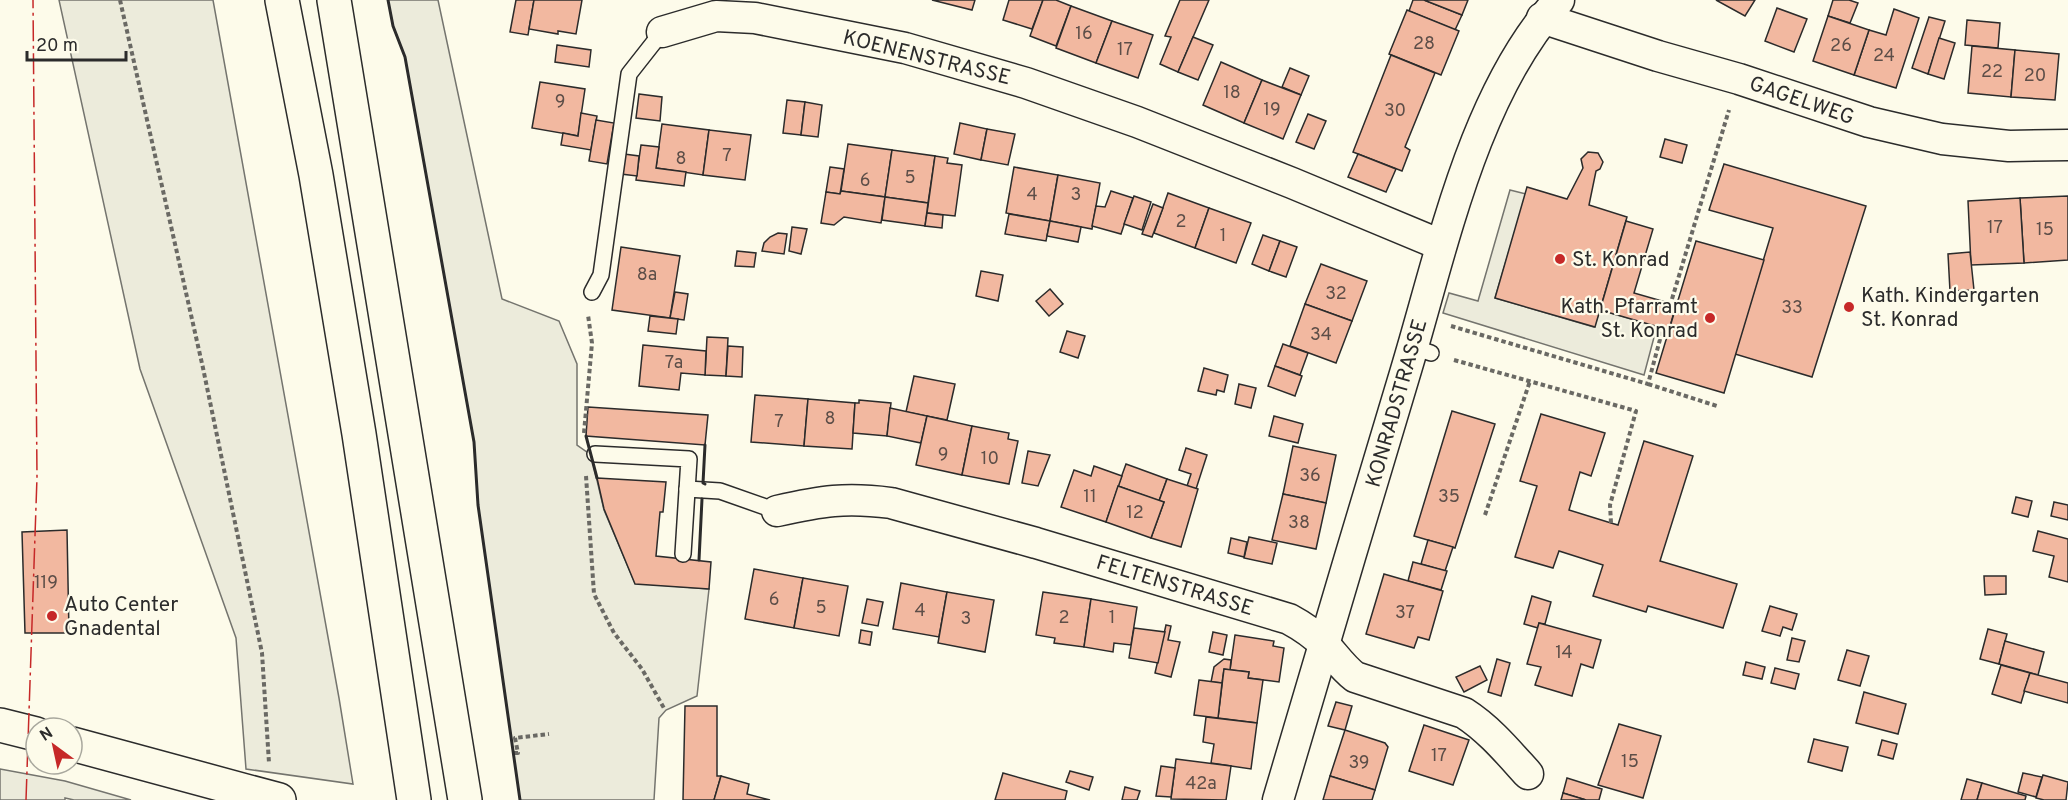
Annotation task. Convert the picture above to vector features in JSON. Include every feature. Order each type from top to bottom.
[{"type":"main road","points":[[282,0],[316,175],[359,434],[413,796]]},
{"type":"main road","points":[[334,0],[465,800]]},
{"type":"main road","points":[[0,725],[24,731]]},
{"type":"main road","points":[[84,747],[273,798]]},
{"type":"street","name":"GAGELWEG","points":[[1549,6],[1658,56],[1739,79],[1869,122],[1942,139],[2009,146],[2068,145]]},
{"type":"street","name":"KONRADSTRASSE","points":[[1278,800],[1324,644],[1422,350],[1421,317],[1440,245],[1480,135],[1503,82],[1549,6]]},
{"type":"street","name":"KOENENSTRASSE","points":[[662,32],[716,16],[755,18],[905,48],[1026,83],[1137,122],[1440,245]]},
{"type":"street","name":"FELTENSTRASSE","points":[[777,511],[842,499],[891,503],[1036,543],[1289,619],[1308,629],[1324,644],[1346,671],[1355,677],[1464,713],[1478,722],[1528,774]]},
{"type":"lane","name":"KOENENSTRASSE","points":[[592,292],[601,276],[629,74],[662,32]]},
{"type":"lane","points":[[595,454],[689,459],[682,554]]},
{"type":"lane","points":[[687,489],[720,491],[777,511]]},
{"type":"path","points":[[120,0],[203,368],[262,653],[273,798]]},
{"type":"path","points":[[1671,298],[1739,79]]},
{"type":"path","points":[[584,436],[583,425],[592,343],[588,306],[592,292]]},
{"type":"path","points":[[1421,317],[1717,406]]},
{"type":"path","points":[[1648,384],[1662,332]]},
{"type":"path","points":[[1422,350],[1636,411],[1610,505],[1611,523]]},
{"type":"path","points":[[1485,515],[1530,381]]},
{"type":"path","points":[[586,470],[594,594],[614,633],[642,669],[665,710]]},
{"type":"path","points":[[514,753],[518,753],[516,738],[549,734]]},
{"type":"shaded area","points":[[59,0],[213,0],[353,784],[246,769],[236,638],[140,369]]},
{"type":"shaded area","points":[[388,0],[438,0],[502,299],[559,321],[577,364],[577,445],[591,455],[604,510],[635,583],[709,589],[697,696],[666,710],[659,718],[654,800],[520,800],[478,505],[474,442],[405,57],[393,26]]},
{"type":"shaded area","points":[[1510,190],[1526,194],[1495,298],[1594,327],[1600,310],[1657,326],[1644,375],[1443,313],[1449,293],[1478,301]]},
{"type":"shaded area","points":[[0,769],[24,773],[24,776],[65,781],[131,800],[65,798],[65,800],[0,800]]},
{"type":"building","points":[[516,0],[534,0],[528,35],[510,32]]},
{"type":"building","points":[[534,0],[582,0],[576,34],[558,31],[558,34],[529,29]]},
{"type":"building","points":[[932,0],[975,0],[972,10]]},
{"type":"building","points":[[1009,0],[1043,0],[1032,29],[1003,20]]},
{"type":"building","points":[[1043,0],[1056,0],[1071,6],[1056,46],[1030,36]]},
{"type":"building","points":[[1180,0],[1209,0],[1178,72],[1160,64],[1171,37],[1165,36]]},
{"type":"building","points":[[1413,0],[1424,0],[1462,15],[1455,30],[1409,11]]},
{"type":"building","points":[[1424,0],[1468,0],[1462,15]]},
{"type":"building","points":[[1716,0],[1755,0],[1745,16]]},
{"type":"building","points":[[1833,0],[1849,0],[1858,3],[1850,23],[1828,16]]},
{"type":"building","points":[[1071,6],[1112,21],[1096,63],[1056,48]]},
{"type":"building","points":[[1777,8],[1807,19],[1794,52],[1765,41]]},
{"type":"building","points":[[1894,9],[1919,18],[1896,88],[1854,75],[1869,30],[1886,35]]},
{"type":"building","points":[[1407,10],[1459,31],[1441,75],[1389,54]]},
{"type":"building","points":[[1828,16],[1869,30],[1854,75],[1813,61]]},
{"type":"building","points":[[1929,17],[1945,21],[1928,74],[1912,68]]},
{"type":"building","points":[[1967,20],[2000,23],[1998,48],[1965,45]]},
{"type":"building","points":[[1112,21],[1153,35],[1138,78],[1096,63]]},
{"type":"building","points":[[1193,37],[1213,45],[1198,80],[1178,72]]},
{"type":"building","points":[[1939,38],[1955,43],[1944,79],[1928,74]]},
{"type":"building","points":[[557,45],[591,50],[589,67],[555,62]]},
{"type":"building","points":[[1972,46],[2015,50],[2011,97],[1968,93]]},
{"type":"building","points":[[2015,50],[2059,54],[2055,100],[2011,97]]},
{"type":"building","points":[[1391,55],[1435,73],[1405,147],[1410,150],[1402,171],[1353,152]]},
{"type":"building","points":[[1221,62],[1262,80],[1244,123],[1203,105]]},
{"type":"building","points":[[1290,68],[1309,76],[1301,95],[1282,87]]},
{"type":"building","points":[[1262,80],[1301,95],[1283,139],[1244,123]]},
{"type":"building","points":[[540,82],[585,89],[578,136],[532,128]]},
{"type":"building","points":[[639,94],[662,97],[660,121],[636,118]]},
{"type":"building","points":[[787,100],[805,102],[801,135],[783,133]]},
{"type":"building","points":[[805,102],[822,105],[818,137],[801,135]]},
{"type":"building","points":[[581,113],[597,116],[591,150],[561,145],[563,133],[578,136]]},
{"type":"building","points":[[1308,114],[1326,121],[1314,149],[1296,142]]},
{"type":"building","points":[[596,120],[614,123],[607,164],[589,161]]},
{"type":"building","points":[[960,123],[987,129],[981,160],[954,154]]},
{"type":"building","points":[[662,124],[709,130],[703,175],[656,168]]},
{"type":"building","points":[[987,129],[1015,134],[1008,165],[981,160]]},
{"type":"building","points":[[709,130],[751,135],[745,180],[703,175]]},
{"type":"building","points":[[1665,139],[1687,145],[1682,163],[1660,157]]},
{"type":"building","points":[[848,144],[892,150],[885,197],[841,191]]},
{"type":"building","points":[[641,145],[659,147],[656,168],[686,172],[684,186],[636,180]]},
{"type":"building","points":[[892,150],[935,156],[928,203],[885,197]]},
{"type":"building","name":"St. Konrad","points":[[1588,152],[1598,153],[1603,162],[1600,169],[1596,171],[1589,205],[1627,217],[1595,327],[1495,298],[1527,187],[1567,199],[1583,168],[1581,159]]},
{"type":"building","points":[[624,154],[639,156],[637,176],[621,174]]},
{"type":"building","points":[[1358,154],[1396,169],[1386,192],[1348,177]]},
{"type":"building","points":[[935,156],[948,158],[947,163],[962,165],[955,216],[927,213]]},
{"type":"building","name":"Kath. Kindergarten St. Konrad","points":[[1724,164],[1866,206],[1812,377],[1735,354],[1773,228],[1709,210]]},
{"type":"building","points":[[830,167],[844,169],[840,194],[826,192]]},
{"type":"building","points":[[1014,167],[1058,175],[1050,221],[1006,213]]},
{"type":"building","points":[[1058,175],[1100,183],[1092,229],[1050,221]]},
{"type":"building","points":[[841,191],[885,197],[881,223],[844,217],[834,225],[821,223],[826,192],[840,194]]},
{"type":"building","points":[[1111,191],[1133,198],[1121,234],[1092,226],[1096,206],[1105,207]]},
{"type":"building","points":[[1168,193],[1209,208],[1195,248],[1154,233]]},
{"type":"building","points":[[1134,196],[1151,202],[1142,230],[1124,224]]},
{"type":"building","points":[[2068,196],[2068,260],[2024,263],[2020,198]]},
{"type":"building","points":[[885,197],[928,203],[925,226],[882,220]]},
{"type":"building","points":[[2020,198],[2024,263],[1971,265],[1968,201]]},
{"type":"building","points":[[1153,204],[1163,208],[1152,237],[1142,234]]},
{"type":"building","points":[[1209,208],[1251,223],[1236,263],[1195,248]]},
{"type":"building","points":[[927,213],[943,215],[942,228],[925,226]]},
{"type":"building","points":[[1009,214],[1050,221],[1046,241],[1005,234]]},
{"type":"building","points":[[1050,221],[1081,227],[1078,242],[1047,236]]},
{"type":"building","points":[[1626,221],[1653,229],[1634,293],[1676,305],[1669,330],[1600,310]]},
{"type":"building","points":[[792,227],[807,229],[801,254],[789,251]]},
{"type":"building","points":[[778,233],[787,234],[784,254],[762,251],[764,243]]},
{"type":"building","points":[[1263,235],[1280,241],[1269,271],[1252,264]]},
{"type":"building","points":[[1280,241],[1297,247],[1286,277],[1269,271]]},
{"type":"building","name":"Kath. Pfarramt St. Konrad","points":[[1696,241],[1764,260],[1724,393],[1656,373]]},
{"type":"building","points":[[621,247],[680,256],[670,318],[612,310]]},
{"type":"building","points":[[737,251],[756,253],[754,267],[735,266]]},
{"type":"building","points":[[1970,252],[1974,290],[1950,291],[1948,254]]},
{"type":"building","points":[[1321,264],[1367,281],[1352,321],[1305,304]]},
{"type":"building","points":[[981,271],[1003,275],[998,301],[976,296]]},
{"type":"building","points":[[1050,289],[1063,304],[1049,316],[1036,301]]},
{"type":"building","points":[[675,292],[688,294],[684,320],[670,318]]},
{"type":"building","points":[[1305,304],[1352,321],[1336,363],[1290,346]]},
{"type":"building","points":[[650,316],[678,319],[676,334],[648,331]]},
{"type":"building","points":[[1067,331],[1085,336],[1078,358],[1060,352]]},
{"type":"building","points":[[707,337],[728,338],[726,376],[705,375]]},
{"type":"building","points":[[1283,344],[1308,353],[1300,375],[1275,366]]},
{"type":"building","points":[[643,345],[706,351],[705,375],[681,373],[679,390],[639,386]]},
{"type":"building","points":[[728,346],[743,347],[742,377],[726,376]]},
{"type":"building","points":[[1275,366],[1302,376],[1295,396],[1268,386]]},
{"type":"building","points":[[1204,368],[1228,375],[1224,392],[1217,390],[1216,395],[1198,391]]},
{"type":"building","points":[[914,376],[955,384],[947,420],[906,412]]},
{"type":"building","points":[[1239,384],[1256,388],[1251,408],[1235,404]]},
{"type":"building","points":[[755,395],[808,399],[804,446],[751,442]]},
{"type":"building","points":[[808,399],[855,403],[852,449],[804,446]]},
{"type":"building","points":[[859,400],[891,403],[887,436],[853,433],[855,403],[859,403]]},
{"type":"building","points":[[588,407],[708,415],[705,445],[586,436]]},
{"type":"building","points":[[890,408],[927,416],[921,443],[887,436]]},
{"type":"building","points":[[1452,411],[1495,424],[1455,548],[1414,536]]},
{"type":"building","points":[[1541,414],[1605,433],[1591,476],[1580,472],[1569,510],[1618,525],[1644,441],[1693,456],[1660,561],[1737,584],[1723,628],[1648,606],[1646,612],[1593,596],[1603,565],[1559,551],[1553,568],[1515,557],[1537,486],[1520,481]]},
{"type":"building","points":[[927,416],[972,426],[962,475],[916,465]]},
{"type":"building","points":[[1274,416],[1303,424],[1298,443],[1269,436]]},
{"type":"building","points":[[972,426],[1009,433],[1008,439],[1018,441],[1009,484],[962,475]]},
{"type":"building","points":[[1293,446],[1336,455],[1326,503],[1283,494]]},
{"type":"building","points":[[1186,448],[1207,455],[1196,489],[1187,486],[1191,474],[1179,470]]},
{"type":"building","points":[[1028,451],[1050,455],[1038,486],[1022,483]]},
{"type":"building","points":[[1126,464],[1167,479],[1159,501],[1118,486]]},
{"type":"building","points":[[1094,466],[1122,476],[1106,522],[1061,507],[1074,470],[1091,476]]},
{"type":"building","points":[[597,478],[666,482],[663,512],[660,512],[656,556],[711,562],[709,589],[635,584],[604,509]]},
{"type":"building","points":[[1167,479],[1198,489],[1181,547],[1151,538],[1164,502],[1159,501]]},
{"type":"building","points":[[1118,486],[1164,502],[1151,538],[1106,522]]},
{"type":"building","points":[[1283,494],[1326,503],[1316,549],[1272,540]]},
{"type":"building","points":[[2016,497],[2032,501],[2028,517],[2012,513]]},
{"type":"building","points":[[2054,502],[2068,505],[2068,520],[2051,516]]},
{"type":"building","points":[[67,530],[69,633],[25,633],[22,532]]},
{"type":"building","points":[[2038,531],[2068,539],[2068,582],[2049,577],[2054,556],[2033,551]]},
{"type":"building","points":[[1249,537],[1277,543],[1272,564],[1244,558]]},
{"type":"building","points":[[1231,538],[1247,542],[1244,557],[1228,553]]},
{"type":"building","points":[[1428,540],[1453,547],[1445,571],[1421,564]]},
{"type":"building","points":[[1413,562],[1447,571],[1441,590],[1408,581]]},
{"type":"building","points":[[754,569],[803,578],[794,628],[745,619]]},
{"type":"building","points":[[1384,574],[1443,591],[1429,640],[1418,637],[1414,648],[1366,634]]},
{"type":"building","points":[[1984,576],[2006,576],[2006,594],[1985,595]]},
{"type":"building","points":[[803,578],[848,586],[839,636],[794,628]]},
{"type":"building","points":[[901,583],[947,592],[939,637],[893,629]]},
{"type":"building","points":[[947,592],[994,600],[985,652],[938,643]]},
{"type":"building","points":[[1043,592],[1091,599],[1084,647],[1054,643],[1055,638],[1036,635]]},
{"type":"building","points":[[1532,596],[1551,602],[1545,624],[1539,623],[1538,628],[1524,624]]},
{"type":"building","points":[[867,599],[883,602],[878,626],[862,623]]},
{"type":"building","points":[[1091,599],[1137,607],[1131,645],[1114,643],[1113,652],[1084,647]]},
{"type":"building","points":[[1770,606],[1797,614],[1792,630],[1783,627],[1780,636],[1762,631]]},
{"type":"building","points":[[1539,623],[1601,640],[1593,668],[1581,664],[1572,696],[1535,685],[1541,667],[1527,664]]},
{"type":"building","points":[[1166,625],[1171,626],[1168,640],[1180,642],[1171,677],[1155,673]]},
{"type":"building","points":[[1134,628],[1165,632],[1158,663],[1129,658]]},
{"type":"building","points":[[1988,629],[2007,634],[1999,664],[1980,659]]},
{"type":"building","points":[[861,630],[872,632],[870,645],[859,643]]},
{"type":"building","points":[[1213,632],[1227,635],[1223,655],[1209,652]]},
{"type":"building","points":[[1235,635],[1274,641],[1273,646],[1284,648],[1279,682],[1248,678],[1249,672],[1230,670]]},
{"type":"building","points":[[1792,638],[1805,641],[1799,662],[1787,660]]},
{"type":"building","points":[[2005,641],[2044,652],[2038,675],[1999,664]]},
{"type":"building","points":[[1847,650],[1869,656],[1860,686],[1838,680]]},
{"type":"building","points":[[1224,659],[1231,660],[1230,670],[1224,669],[1222,683],[1211,682],[1214,667]]},
{"type":"building","points":[[1497,659],[1510,663],[1501,696],[1488,692]]},
{"type":"building","points":[[1746,662],[1765,667],[1762,679],[1743,675]]},
{"type":"building","points":[[2001,665],[2030,673],[2021,703],[1992,694]]},
{"type":"building","points":[[1480,666],[1487,680],[1464,692],[1456,677]]},
{"type":"building","points":[[1775,668],[1799,674],[1795,689],[1771,683]]},
{"type":"building","points":[[1224,669],[1249,672],[1248,678],[1263,680],[1257,723],[1218,718]]},
{"type":"building","points":[[2030,673],[2068,683],[2068,703],[2024,691]]},
{"type":"building","points":[[1199,680],[1222,683],[1218,718],[1194,715]]},
{"type":"building","points":[[1864,692],[1906,704],[1898,734],[1856,723]]},
{"type":"building","points":[[1336,702],[1352,706],[1345,730],[1328,726]]},
{"type":"building","points":[[685,706],[717,706],[717,776],[721,776],[714,800],[683,800]]},
{"type":"building","points":[[1206,717],[1257,723],[1251,769],[1211,763],[1214,744],[1203,742]]},
{"type":"building","points":[[1619,724],[1661,736],[1643,798],[1598,785]]},
{"type":"building","points":[[1424,725],[1469,740],[1453,785],[1409,771]]},
{"type":"building","points":[[1345,730],[1385,743],[1388,747],[1375,790],[1330,776]]},
{"type":"building","points":[[1814,739],[1848,747],[1842,771],[1808,762]]},
{"type":"building","points":[[1882,740],[1897,744],[1893,759],[1878,755]]},
{"type":"building","points":[[1176,759],[1231,766],[1226,800],[1171,799]]},
{"type":"building","points":[[1161,766],[1175,768],[1171,797],[1156,796]]},
{"type":"building","points":[[1070,771],[1093,777],[1089,790],[1066,782]]},
{"type":"building","points":[[1003,773],[1067,791],[1065,800],[995,800]]},
{"type":"building","points":[[2023,773],[2042,777],[2036,797],[2018,792]]},
{"type":"building","points":[[2043,775],[2068,782],[2066,800],[2036,798]]},
{"type":"building","points":[[721,776],[749,784],[747,794],[770,800],[714,800]]},
{"type":"building","points":[[1330,776],[1375,790],[1372,800],[1323,800]]},
{"type":"building","points":[[1567,778],[1602,789],[1599,800],[1586,800],[1563,793]]},
{"type":"building","points":[[1967,779],[1982,783],[1977,800],[1961,800]]},
{"type":"building","points":[[1982,783],[2026,796],[2025,800],[1977,800]]},
{"type":"building","points":[[1125,787],[1140,791],[1137,800],[1122,800]]},
{"type":"building","points":[[1563,793],[1586,800],[1561,800]]},
{"type":"wall","points":[[388,0],[393,26],[405,57],[474,442],[478,505],[520,800]]},
{"type":"wall","points":[[586,436],[597,478]]},
{"type":"wall","points":[[705,445],[703,483],[705,484]]},
{"type":"wall","points":[[699,560],[702,499]]},
{"type":"power","points":[[26,800],[37,477],[33,0]]},
{"type":"place","name":"St. Konrad","points":[[1560,259]]},
{"type":"place","name":"Kath. Kindergarten St. Konrad","points":[[1849,307]]},
{"type":"place","name":"Kath. Pfarramt St. Konrad","points":[[1710,318]]},
{"type":"place","name":"Auto Center Gnadental","points":[[52,616]]}]
